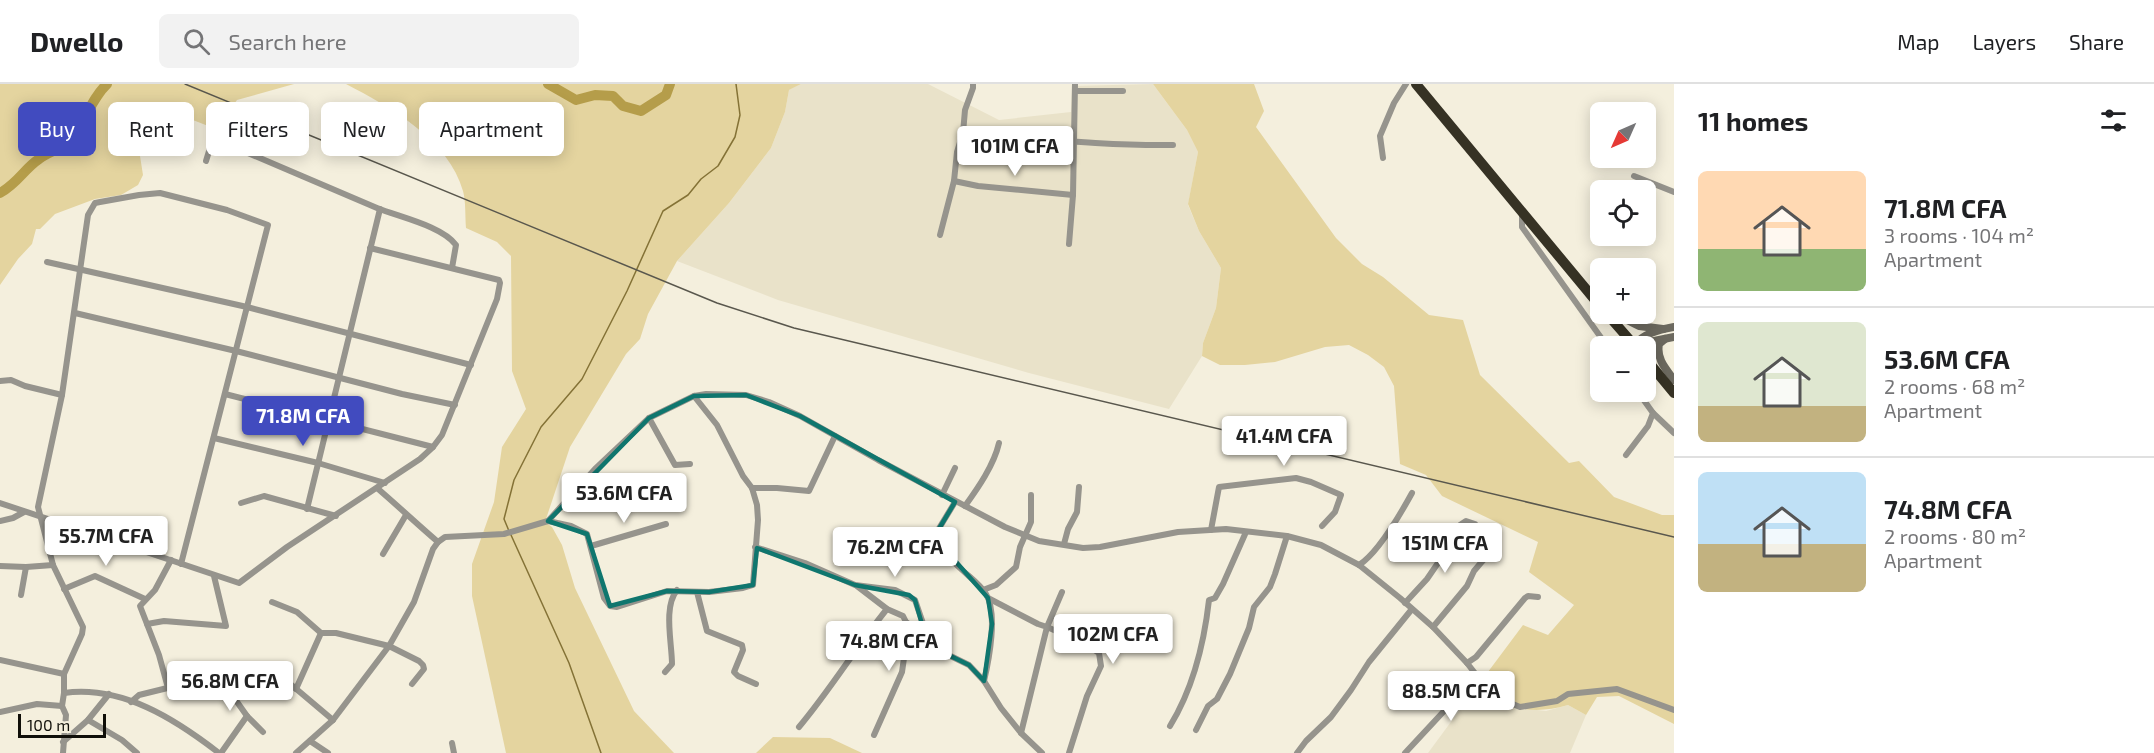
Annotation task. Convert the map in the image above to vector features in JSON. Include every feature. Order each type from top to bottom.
[{"type":"highway","points":[[1416,84],[1590,294]]},
{"type":"highway","points":[[1615,324],[1626,336]]},
{"type":"highway","points":[[1656,371],[1674,393]]},
{"type":"street","points":[[940,235],[954,182],[965,110],[973,84]]},
{"type":"street","points":[[1383,158],[1380,136],[1394,103],[1406,84]]},
{"type":"street","points":[[1069,244],[1073,195],[1075,88],[1123,91]]},
{"type":"street","points":[[963,133],[1124,146],[1173,145]]},
{"type":"street","points":[[206,161],[210,148],[215,143],[227,144],[439,232],[454,242],[457,249],[452,268]]},
{"type":"street","points":[[1634,176],[1674,192]]},
{"type":"street","points":[[954,182],[1073,195]]},
{"type":"street","points":[[63,753],[66,715],[63,706],[64,674],[83,627],[53,565],[38,507],[62,395],[88,215],[95,203],[160,193],[226,210],[268,225],[181,564]]},
{"type":"street","points":[[308,508],[380,209]]},
{"type":"street","points":[[1522,211],[1522,227],[1600,336]]},
{"type":"street","points":[[0,503],[239,584],[287,547],[385,483],[433,447],[442,435],[497,299],[499,280],[370,248]]},
{"type":"street","points":[[47,262],[247,307],[471,365]]},
{"type":"street","points":[[1574,274],[1590,290]]},
{"type":"street","points":[[75,313],[454,405]]},
{"type":"street","points":[[1633,324],[1639,327],[1663,329]]},
{"type":"street","points":[[1645,336],[1674,327]]},
{"type":"street","points":[[1670,338],[1659,344],[1658,352],[1659,358],[1674,380]]},
{"type":"street","points":[[0,381],[11,380],[25,386],[62,395]]},
{"type":"street","points":[[225,394],[433,447]]},
{"type":"street","points":[[297,753],[333,720],[389,646],[414,602],[433,549],[438,542],[445,537],[504,534],[548,521],[595,469],[649,418],[694,396],[706,394],[746,395],[769,402],[1005,528],[1040,541],[1100,548],[1178,532],[1226,529],[1287,536],[1321,546],[1359,565],[1433,627],[1498,698],[1520,707],[1557,701],[1568,694],[1617,688],[1674,710]]},
{"type":"street","points":[[548,521],[571,526],[587,534],[604,598],[610,606],[617,607],[662,592],[733,590],[753,585],[758,512],[752,489],[717,425],[694,396]]},
{"type":"street","points":[[1645,402],[1653,413],[1674,432]]},
{"type":"street","points":[[1626,455],[1648,426],[1653,413]]},
{"type":"street","points":[[649,418],[675,465],[690,464]]},
{"type":"street","points":[[752,489],[777,488],[809,491],[834,436]]},
{"type":"street","points":[[214,438],[385,483]]},
{"type":"street","points":[[965,506],[992,460],[999,443]]},
{"type":"street","points":[[942,495],[956,468]]},
{"type":"street","points":[[1212,530],[1219,487],[1287,478],[1311,482],[1341,495],[1335,512],[1322,526]]},
{"type":"street","points":[[377,488],[438,542]]},
{"type":"street","points":[[1064,544],[1068,529],[1077,512],[1079,488]]},
{"type":"street","points":[[1359,565],[1365,561],[1390,529],[1412,493]]},
{"type":"street","points":[[983,590],[996,585],[1016,567],[1020,547],[1031,522],[1031,495]]},
{"type":"street","points":[[241,503],[264,496],[336,516]]},
{"type":"street","points":[[955,502],[935,535],[953,562],[983,590],[988,598],[992,624],[991,646],[984,681]]},
{"type":"street","points":[[0,521],[24,512]]},
{"type":"street","points":[[383,554],[406,515]]},
{"type":"street","points":[[1405,603],[1427,579],[1451,544],[1460,525],[1466,520],[1475,524]]},
{"type":"street","points":[[591,546],[666,524]]},
{"type":"street","points":[[1170,726],[1182,704],[1199,659],[1209,600],[1215,598],[1223,584],[1246,532]]},
{"type":"street","points":[[1196,730],[1208,706],[1217,699],[1230,674],[1249,628],[1254,607],[1270,587],[1287,536]]},
{"type":"street","points":[[1433,627],[1467,586],[1474,571],[1485,558],[1489,545]]},
{"type":"street","points":[[755,547],[805,564],[855,585],[887,609],[903,616],[906,622],[921,632],[928,643],[969,665],[984,681],[1001,708],[1021,733],[1042,753]]},
{"type":"street","points":[[168,688],[159,655],[140,606],[155,590],[171,560]]},
{"type":"street","points":[[0,566],[53,565]]},
{"type":"street","points":[[21,595],[26,567]]},
{"type":"street","points":[[64,589],[95,576],[145,599]]},
{"type":"street","points":[[147,624],[164,621],[223,628],[226,626],[214,576]]},
{"type":"street","points":[[855,585],[895,590],[915,600],[928,643]]},
{"type":"street","points":[[665,672],[672,664],[670,608],[671,598],[677,590]]},
{"type":"street","points":[[697,592],[707,631],[742,645],[743,650],[735,672],[738,676],[756,684]]},
{"type":"street","points":[[1021,733],[1047,627],[1062,592]]},
{"type":"street","points":[[1467,663],[1476,657],[1525,598],[1538,597]]},
{"type":"street","points":[[988,598],[1084,643],[1099,653],[1101,666],[1087,696],[1069,753]]},
{"type":"street","points":[[272,602],[297,612],[321,633],[336,633],[389,646],[423,665],[424,669],[412,684]]},
{"type":"street","points":[[799,727],[824,698],[887,609]]},
{"type":"street","points":[[1297,753],[1331,717],[1369,662],[1412,609]]},
{"type":"street","points":[[296,688],[321,633]]},
{"type":"street","points":[[874,735],[902,672],[905,651],[909,646],[928,643]]},
{"type":"street","points":[[0,660],[64,674]]},
{"type":"street","points":[[131,702],[139,695],[208,678],[233,679],[262,672],[288,682],[333,720]]},
{"type":"street","points":[[1405,753],[1446,710],[1474,673]]},
{"type":"street","points":[[233,679],[230,692],[247,716],[263,732]]},
{"type":"street","points":[[64,693],[109,694],[151,709],[194,734],[220,753],[247,716]]},
{"type":"street","points":[[63,742],[88,720],[109,694]]},
{"type":"street","points":[[0,712],[37,704],[63,706]]},
{"type":"street","points":[[88,720],[122,740],[137,753]]},
{"type":"street","points":[[310,741],[328,753]]},
{"type":"street","points":[[452,743],[454,753]]},
{"type":"highlighted area","points":[[746,395],[800,416],[955,502],[934,537],[988,598],[992,624],[984,681],[969,665],[928,645],[915,600],[909,595],[855,585],[757,548],[753,585],[709,592],[667,591],[610,606],[587,534],[548,521],[649,418],[694,396]]},
{"type":"shaded area","points":[[0,84],[294,84],[236,102],[206,102],[206,125],[194,120],[194,102],[108,102],[108,156],[140,156],[143,175],[138,185],[121,195],[95,199],[55,214],[40,229],[36,229],[32,244],[18,259],[0,285]]},
{"type":"shaded area","points":[[346,84],[801,84],[789,90],[785,112],[771,148],[729,203],[677,261],[648,314],[640,339],[626,354],[570,447],[545,522],[552,527],[562,545],[575,588],[634,711],[674,753],[506,753],[472,596],[472,564],[494,502],[502,447],[526,409],[512,371],[511,256],[497,242],[466,228],[463,191],[456,173],[445,156],[564,156],[564,102],[419,102],[419,130],[407,121],[407,102],[379,102]]},
{"type":"shaded area","points":[[801,84],[928,84],[999,120],[1071,112],[1072,86],[1153,84],[1187,130],[1198,152],[1188,205],[1199,231],[1221,268],[1216,308],[1203,343],[1202,356],[1169,409],[1029,373],[778,300],[677,261],[729,203],[771,148],[785,112],[789,90]]},
{"type":"shaded area","points":[[1153,84],[1254,84],[1264,111],[1256,127],[1336,238],[1362,264],[1383,277],[1429,315],[1463,320],[1480,375],[1569,463],[1579,461],[1614,497],[1662,515],[1674,515],[1674,724],[1619,696],[1597,697],[1586,715],[1568,705],[1542,710],[1509,706],[1473,692],[1523,625],[1548,635],[1574,605],[1529,572],[1538,542],[1442,496],[1426,475],[1400,464],[1394,386],[1384,367],[1368,355],[1349,345],[1325,347],[1275,362],[1245,365],[1220,365],[1202,356],[1203,343],[1216,308],[1221,268],[1199,231],[1188,204],[1198,152],[1187,130]]},
{"type":"shaded area","points":[[1473,692],[1509,707],[1546,711],[1568,705],[1586,715],[1570,753],[1428,753]]},
{"type":"shaded area","points":[[773,737],[830,738],[862,753],[756,753]]},
{"type":"waterway","points":[[0,193],[12,185],[34,163],[62,147],[74,136],[97,96],[107,84]]},
{"type":"waterway","points":[[548,84],[576,100],[595,95],[613,96],[623,106],[641,111],[666,95],[670,84]]},
{"type":"waterway","points":[[509,531],[504,519],[514,480],[541,427],[582,379],[627,291],[663,211],[688,195],[701,179],[718,166],[735,137],[740,115],[736,84]]},
{"type":"waterway","points":[[511,535],[569,663],[601,753]]},
{"type":"railway","points":[[185,84],[717,303],[794,328],[1674,537]]}]
